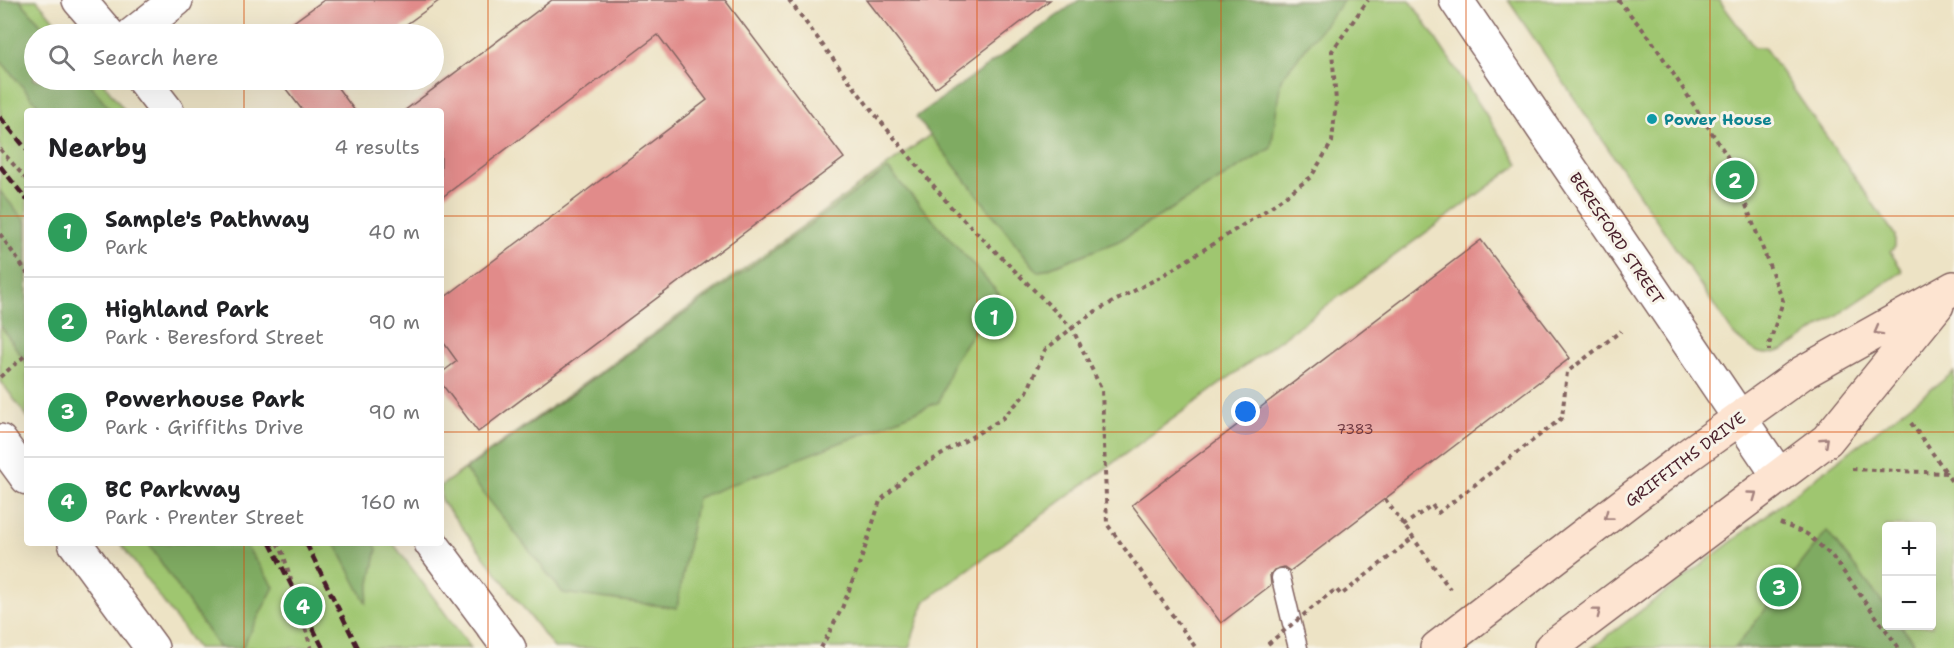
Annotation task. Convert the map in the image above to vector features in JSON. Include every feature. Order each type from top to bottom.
[{"type":"main road","name":"GRIFFITHS DRIVE","points":[[1437,648],[1739,418],[1802,373],[1951,290]]},
{"type":"main road","name":"GRIFFITHS DRIVE","points":[[1551,648],[1827,440],[1951,290]]},
{"type":"street","points":[[79,0],[99,24]]},
{"type":"street","points":[[146,24],[176,0]]},
{"type":"street","name":"BERESFORD STREET","points":[[1456,0],[1779,476]]},
{"type":"street","points":[[151,90],[165,108]]},
{"type":"street","points":[[0,441],[24,474]]},
{"type":"street","points":[[77,546],[152,648]]},
{"type":"street","points":[[433,546],[509,648]]},
{"type":"lane","points":[[1281,578],[1298,648]]},
{"type":"path","points":[[789,0],[869,107],[951,207],[1071,328],[1102,390],[1107,524],[1196,648]]},
{"type":"path","points":[[821,648],[846,597],[880,501],[910,473],[1002,419],[1027,392],[1045,350],[1071,328],[1096,311],[1161,276],[1265,211],[1311,177],[1332,142],[1336,101],[1332,51],[1368,0]]},
{"type":"path","points":[[1618,0],[1650,38],[1727,156],[1783,302],[1769,345],[1769,355]]},
{"type":"path","points":[[0,149],[24,177]]},
{"type":"path","points":[[0,234],[24,269]]},
{"type":"path","points":[[1403,526],[1432,505],[1438,513],[1562,418],[1567,372],[1621,331]]},
{"type":"path","points":[[0,377],[24,357]]},
{"type":"path","points":[[1911,423],[1954,485]]},
{"type":"path","points":[[1846,464],[1851,469],[1946,473]]},
{"type":"path","points":[[1385,499],[1450,589]]},
{"type":"path","points":[[1779,523],[1807,534],[1832,555],[1899,648]]},
{"type":"path","points":[[1268,644],[1336,589],[1341,595],[1412,539]]},
{"type":"path","points":[[280,546],[311,648]]},
{"type":"green space","points":[[0,0],[37,0],[57,24],[24,24],[24,90],[109,90],[123,108],[24,108],[24,413],[0,380]]},
{"type":"green space","points":[[0,0],[20,0],[40,24],[24,24],[24,88],[0,60]]},
{"type":"green space","points":[[1079,0],[1344,0],[1281,79],[1271,148],[1119,241],[1038,272],[916,117]]},
{"type":"green space","points":[[1118,0],[1410,0],[1519,164],[924,602],[909,648],[554,648],[444,504],[444,484]]},
{"type":"green space","points":[[1508,0],[1719,0],[1754,47],[1764,47],[1895,235],[1895,247],[1890,252],[1903,271],[1793,345],[1768,354],[1762,354],[1750,348],[1734,335]]},
{"type":"green space","points":[[25,90],[94,90],[109,108],[40,108]]},
{"type":"green space","points":[[888,169],[999,294],[953,362],[939,402],[697,498],[677,608],[563,593],[465,470]]},
{"type":"green space","points":[[0,191],[24,219],[24,360],[0,325]]},
{"type":"green space","points":[[1954,372],[1954,648],[1592,648]]},
{"type":"green space","points":[[1827,531],[1882,602],[1882,630],[1904,630],[1918,648],[1735,648]]},
{"type":"green space","points":[[122,546],[395,546],[471,648],[197,648]]},
{"type":"green space","points":[[150,546],[246,546],[274,587],[242,648],[219,648]]},
{"type":"green space","points":[[337,546],[376,546],[377,549],[366,603]]},
{"type":"building","points":[[324,0],[440,0],[407,24],[291,24]]},
{"type":"building","points":[[552,0],[725,0],[844,158],[478,432],[444,387],[444,371],[457,361],[444,343],[444,298],[707,100],[658,35],[444,196],[444,108],[408,108],[432,90],[444,90],[444,81]]},
{"type":"building","points":[[867,0],[1050,0],[935,88]]},
{"type":"building","points":[[287,90],[339,90],[353,108],[301,108]]},
{"type":"building","points":[[1481,240],[1570,358],[1290,571],[1284,567],[1274,570],[1270,575],[1271,585],[1221,623],[1132,505]]},
{"type":"railway","points":[[0,117],[24,146]]},
{"type":"railway","points":[[0,166],[24,196]]},
{"type":"railway","points":[[272,546],[323,648]]},
{"type":"railway","points":[[307,546],[358,648]]},
{"type":"place","name":"Power House","points":[[1652,119]]},
{"type":"place","name":"Highland Park","points":[[1735,180]]},
{"type":"place","name":"Sample's Pathway","points":[[994,317]]},
{"type":"place","name":"Powerhouse Park","points":[[1779,587]]},
{"type":"place","name":"BC Parkway","points":[[303,606]]}]
